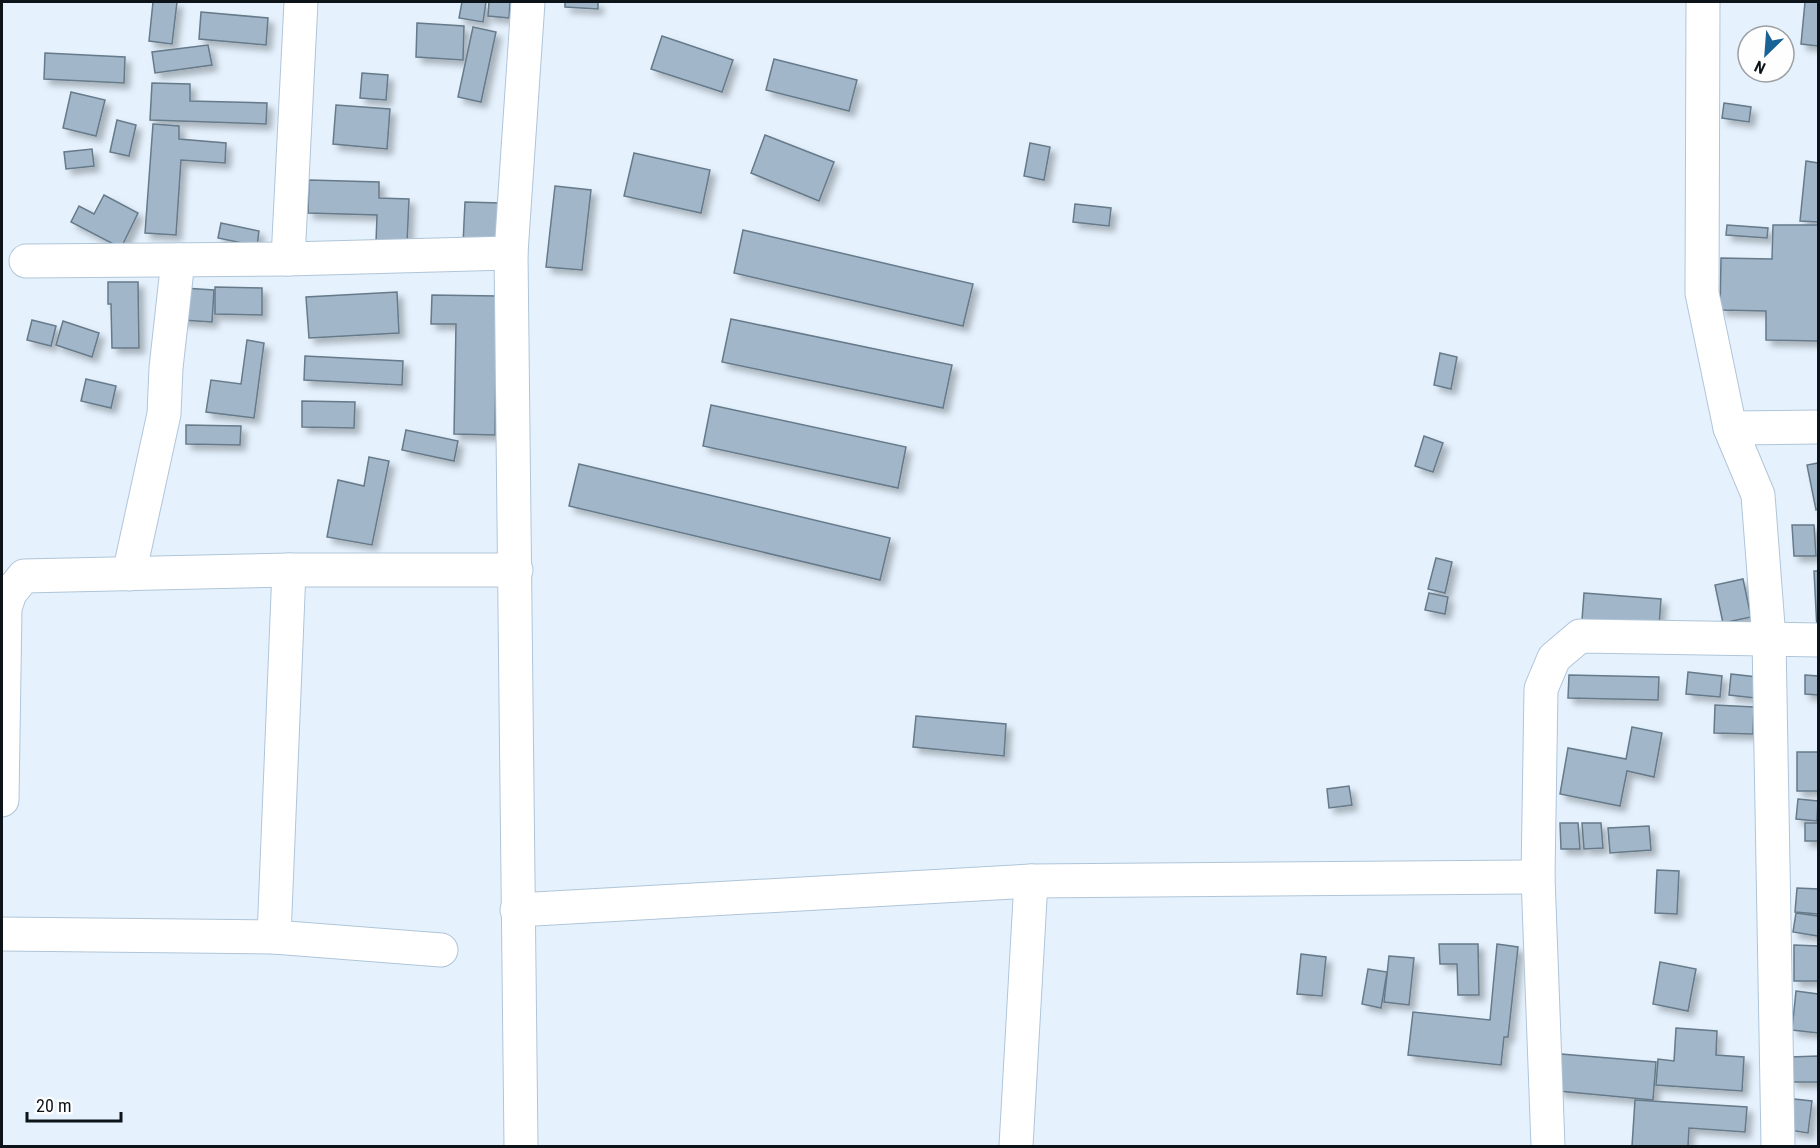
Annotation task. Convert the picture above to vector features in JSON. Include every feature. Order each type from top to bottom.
[{"type":"street","points":[[288,259],[301,2]]},
{"type":"street","points":[[521,1146],[511,253],[528,2]]},
{"type":"street","points":[[1703,2],[1702,293],[1730,428],[1758,495],[1769,639],[1778,1146]]},
{"type":"street","points":[[26,261],[288,259],[511,253]]},
{"type":"street","points":[[129,574],[164,414],[166,369],[178,260]]},
{"type":"street","points":[[1730,428],[1818,427]]},
{"type":"street","points":[[2,800],[5,608],[10,593],[24,576],[289,570],[516,570]]},
{"type":"street","points":[[274,937],[289,570]]},
{"type":"street","points":[[1548,1146],[1538,877],[1541,689],[1554,658],[1580,636],[1818,640]]},
{"type":"street","points":[[517,910],[1031,881],[1538,877]]},
{"type":"street","points":[[1016,1146],[1031,881]]},
{"type":"street","points":[[2,934],[274,937],[441,950]]},
{"type":"building","points":[[153,2],[177,2],[172,44],[149,41]]},
{"type":"building","points":[[462,2],[486,2],[483,22],[459,18]]},
{"type":"building","points":[[489,2],[510,2],[509,18],[488,16]]},
{"type":"building","points":[[565,2],[598,2],[598,9],[565,7]]},
{"type":"building","points":[[1805,2],[1818,2],[1818,46],[1801,44]]},
{"type":"building","points":[[201,12],[268,18],[266,45],[199,39]]},
{"type":"building","points":[[417,23],[464,26],[463,60],[416,57]]},
{"type":"building","points":[[473,27],[496,32],[481,102],[458,97]]},
{"type":"building","points":[[662,36],[733,60],[722,92],[651,69]]},
{"type":"building","points":[[208,45],[212,65],[155,73],[152,52]]},
{"type":"building","points":[[45,53],[125,57],[124,83],[44,79]]},
{"type":"building","points":[[774,59],[857,80],[849,111],[766,90]]},
{"type":"building","points":[[362,73],[388,75],[386,100],[360,98]]},
{"type":"building","points":[[152,83],[190,84],[190,101],[267,103],[266,124],[150,120]]},
{"type":"building","points":[[71,92],[105,100],[96,136],[63,128]]},
{"type":"building","points":[[1724,103],[1751,107],[1749,122],[1722,118]]},
{"type":"building","points":[[336,105],[390,109],[387,149],[333,144]]},
{"type":"building","points":[[117,120],[136,125],[129,156],[110,152]]},
{"type":"building","points":[[153,124],[179,126],[179,139],[226,143],[225,163],[181,160],[176,235],[145,233]]},
{"type":"building","points":[[765,135],[834,162],[819,201],[751,173]]},
{"type":"building","points":[[1030,143],[1050,147],[1044,180],[1024,176]]},
{"type":"building","points":[[92,149],[94,166],[66,169],[64,152]]},
{"type":"building","points":[[634,153],[710,170],[701,213],[624,196]]},
{"type":"building","points":[[1806,161],[1818,163],[1818,222],[1800,221]]},
{"type":"building","points":[[309,180],[379,182],[379,198],[409,199],[407,243],[376,242],[377,215],[308,213]]},
{"type":"building","points":[[555,186],[591,190],[582,270],[546,267]]},
{"type":"building","points":[[104,195],[138,213],[121,248],[71,222],[79,206],[94,214]]},
{"type":"building","points":[[465,202],[500,203],[498,246],[463,244]]},
{"type":"building","points":[[1075,204],[1111,208],[1109,226],[1073,222]]},
{"type":"building","points":[[221,223],[259,231],[257,246],[218,238]]},
{"type":"building","points":[[1727,225],[1768,228],[1767,238],[1726,235]]},
{"type":"building","points":[[1773,225],[1818,225],[1818,341],[1766,340],[1766,311],[1720,310],[1721,258],[1772,259]]},
{"type":"building","points":[[743,230],[973,284],[963,326],[734,273]]},
{"type":"building","points":[[108,282],[138,282],[139,348],[112,348]]},
{"type":"building","points":[[168,287],[214,290],[212,322],[167,319]]},
{"type":"building","points":[[215,287],[262,288],[262,315],[215,314]]},
{"type":"building","points":[[397,292],[399,333],[309,338],[306,297]]},
{"type":"building","points":[[432,295],[497,296],[495,435],[454,434],[456,324],[431,324]]},
{"type":"building","points":[[731,319],[952,365],[943,408],[722,362]]},
{"type":"building","points":[[32,320],[56,326],[51,346],[27,340]]},
{"type":"building","points":[[63,321],[99,333],[92,357],[56,345]]},
{"type":"building","points":[[247,340],[264,343],[254,418],[206,412],[211,380],[241,384]]},
{"type":"building","points":[[1440,353],[1457,357],[1451,389],[1434,385]]},
{"type":"building","points":[[305,356],[403,361],[402,385],[304,380]]},
{"type":"building","points":[[86,379],[116,386],[111,408],[81,401]]},
{"type":"building","points":[[302,401],[355,402],[354,428],[302,427]]},
{"type":"building","points":[[711,405],[906,447],[898,488],[703,446]]},
{"type":"building","points":[[186,425],[241,426],[240,445],[186,444]]},
{"type":"building","points":[[406,430],[458,441],[454,461],[402,450]]},
{"type":"building","points":[[1424,436],[1443,443],[1433,472],[1415,466]]},
{"type":"building","points":[[369,457],[389,461],[372,545],[327,537],[338,480],[364,486]]},
{"type":"building","points":[[1818,463],[1818,509],[1816,510],[1807,465]]},
{"type":"building","points":[[579,464],[890,538],[880,580],[569,506]]},
{"type":"building","points":[[1792,525],[1814,525],[1816,556],[1794,556]]},
{"type":"building","points":[[1436,558],[1452,562],[1445,593],[1428,589]]},
{"type":"building","points":[[1814,571],[1818,571],[1818,630],[1817,630]]},
{"type":"building","points":[[1743,579],[1751,617],[1723,623],[1715,585]]},
{"type":"building","points":[[1429,593],[1448,597],[1445,614],[1425,610]]},
{"type":"building","points":[[1584,593],[1661,599],[1659,627],[1582,620]]},
{"type":"building","points":[[1688,672],[1722,676],[1720,697],[1686,694]]},
{"type":"building","points":[[1731,674],[1757,677],[1755,698],[1729,695]]},
{"type":"building","points":[[1569,675],[1659,677],[1658,700],[1568,698]]},
{"type":"building","points":[[1805,675],[1818,676],[1818,695],[1805,694]]},
{"type":"building","points":[[1715,705],[1754,707],[1753,734],[1714,733]]},
{"type":"building","points":[[916,716],[1006,724],[1004,756],[913,747]]},
{"type":"building","points":[[1632,727],[1662,733],[1654,777],[1627,771],[1620,806],[1560,794],[1568,748],[1626,759]]},
{"type":"building","points":[[1797,752],[1818,752],[1818,791],[1797,791]]},
{"type":"building","points":[[1349,786],[1352,805],[1329,808],[1327,789]]},
{"type":"building","points":[[1798,799],[1818,801],[1817,821],[1796,819]]},
{"type":"building","points":[[1560,823],[1578,823],[1580,849],[1561,849]]},
{"type":"building","points":[[1582,823],[1601,823],[1603,848],[1584,849]]},
{"type":"building","points":[[1805,823],[1818,823],[1818,841],[1805,841]]},
{"type":"building","points":[[1649,826],[1651,850],[1610,853],[1608,828]]},
{"type":"building","points":[[1657,870],[1679,871],[1677,914],[1655,913]]},
{"type":"building","points":[[1797,888],[1818,889],[1818,914],[1795,912]]},
{"type":"building","points":[[1796,913],[1818,916],[1818,936],[1793,932]]},
{"type":"building","points":[[1439,944],[1478,944],[1479,995],[1458,995],[1457,964],[1440,964]]},
{"type":"building","points":[[1497,944],[1518,947],[1508,1037],[1504,1037],[1501,1065],[1408,1055],[1413,1012],[1490,1020]]},
{"type":"building","points":[[1794,945],[1818,946],[1818,981],[1794,981]]},
{"type":"building","points":[[1301,954],[1326,957],[1322,996],[1297,994]]},
{"type":"building","points":[[1389,956],[1414,958],[1409,1005],[1384,1002]]},
{"type":"building","points":[[1660,962],[1696,969],[1688,1011],[1653,1004]]},
{"type":"building","points":[[1368,969],[1387,972],[1381,1008],[1362,1004]]},
{"type":"building","points":[[1796,991],[1818,994],[1818,1033],[1792,1030]]},
{"type":"building","points":[[1676,1028],[1717,1031],[1716,1055],[1744,1057],[1742,1091],[1656,1085],[1658,1059],[1674,1061]]},
{"type":"building","points":[[1561,1054],[1656,1062],[1653,1100],[1558,1091]]},
{"type":"building","points":[[1818,1056],[1818,1082],[1791,1082],[1790,1057]]},
{"type":"building","points":[[1794,1099],[1812,1101],[1808,1133],[1789,1130]]},
{"type":"building","points":[[1635,1100],[1747,1107],[1745,1132],[1689,1128],[1688,1146],[1632,1146]]}]
